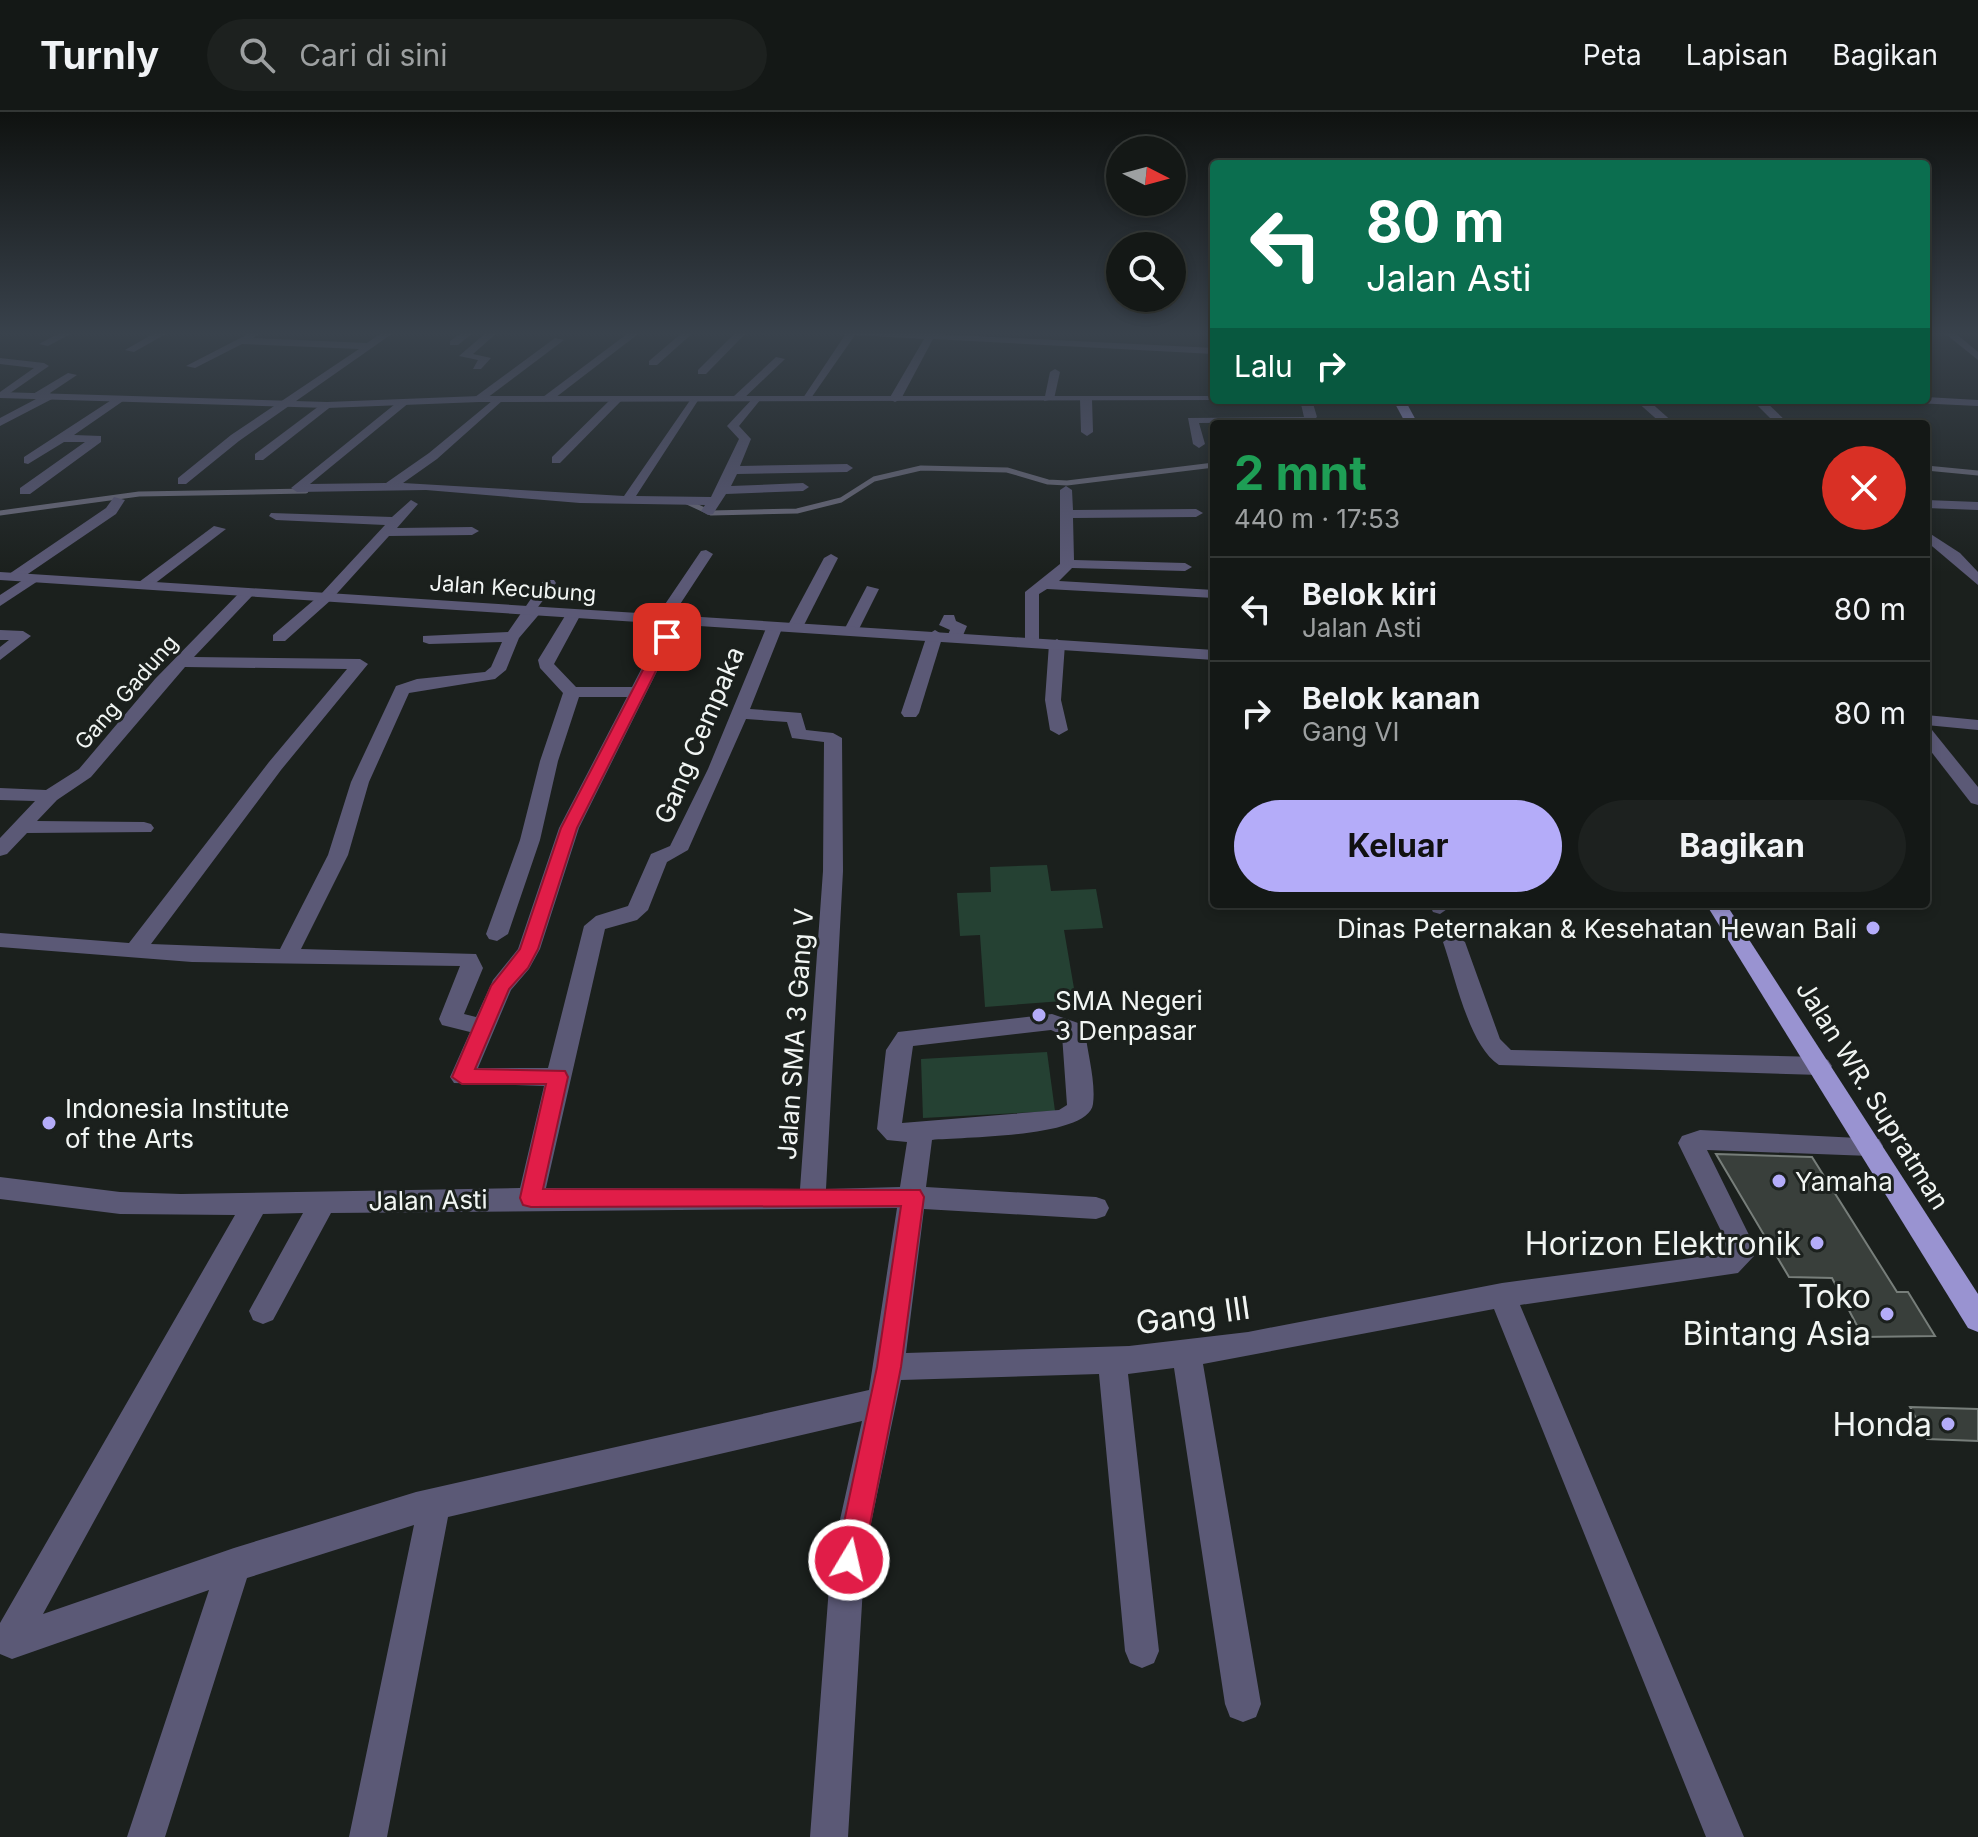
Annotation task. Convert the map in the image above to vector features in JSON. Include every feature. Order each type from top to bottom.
[{"type":"main road","name":"Jalan WR. Supratman","points":[[1719,908],[1978,1319]]},
{"type":"street","points":[[0,423],[18,412]]},
{"type":"street","points":[[28,460],[101,412]]},
{"type":"street","points":[[182,481],[273,412]]},
{"type":"street","points":[[259,457],[318,412]]},
{"type":"street","points":[[392,412],[297,488],[435,486],[580,499],[715,500],[803,487]]},
{"type":"street","points":[[387,488],[433,456],[484,412]]},
{"type":"street","points":[[556,460],[604,412]]},
{"type":"street","points":[[628,499],[685,412]]},
{"type":"street","points":[[715,500],[732,470],[745,437],[732,427],[745,412]]},
{"type":"street","points":[[1086,412],[1087,432]]},
{"type":"street","points":[[1199,444],[1192,420],[1209,420],[1209,412]]},
{"type":"street","points":[[1210,420],[1307,420]]},
{"type":"street","points":[[25,491],[97,439],[60,438]]},
{"type":"street","points":[[732,470],[847,468]]},
{"type":"street","points":[[1031,642],[1032,592],[1063,572],[1067,564],[1066,490]]},
{"type":"street","points":[[7,577],[111,511],[119,500]]},
{"type":"street","points":[[279,638],[326,597],[411,504]]},
{"type":"street","points":[[1930,504],[1978,506]]},
{"type":"street","points":[[1067,514],[1196,513]]},
{"type":"street","points":[[276,516],[472,531]]},
{"type":"street","points":[[144,585],[219,529]]},
{"type":"street","points":[[1930,538],[1955,556],[1978,581]]},
{"type":"street","points":[[531,1198],[558,1077],[462,1077],[481,1026],[501,986],[521,964],[529,949],[569,828],[640,692],[669,619],[706,554]]},
{"type":"street","points":[[1955,556],[1978,558]]},
{"type":"street","name":"Gang Cempaka","points":[[558,1077],[595,926],[604,919],[629,916],[638,910],[658,858],[678,850],[739,713],[785,626],[831,558]]},
{"type":"street","points":[[1067,564],[1185,567]]},
{"type":"street","name":"Jalan Kecubung","points":[[7,577],[1210,655]]},
{"type":"street","points":[[0,602],[34,579]]},
{"type":"street","points":[[287,956],[319,899],[338,855],[360,782],[405,687],[489,676],[498,670],[512,637],[549,583]]},
{"type":"street","points":[[1041,584],[1210,594]]},
{"type":"street","points":[[852,630],[872,589]]},
{"type":"street","name":"Gang Gadung","points":[[0,850],[50,796],[85,773],[181,662],[248,592]]},
{"type":"street","points":[[573,614],[546,665],[572,692],[640,692]]},
{"type":"street","points":[[949,618],[947,625],[959,626],[955,637]]},
{"type":"street","points":[[0,635],[23,636],[0,655]]},
{"type":"street","points":[[910,713],[935,635]]},
{"type":"street","points":[[429,639],[512,637]]},
{"type":"street","points":[[1057,644],[1053,700],[1059,730]]},
{"type":"street","points":[[135,950],[284,755],[360,664],[181,662]]},
{"type":"street","points":[[497,934],[530,840],[549,761],[572,692]]},
{"type":"street","name":"Jalan SMA 3 Gang V","points":[[739,713],[795,717],[798,734],[833,738],[833,871],[812,1200]]},
{"type":"street","points":[[1930,720],[1978,725]]},
{"type":"street","points":[[1930,739],[1978,799]]},
{"type":"street","points":[[0,794],[50,796]]},
{"type":"street","points":[[22,827],[144,828]]},
{"type":"street","points":[[0,940],[135,950],[468,959],[472,968],[450,1019],[481,1026]]},
{"type":"street","points":[[1454,942],[1489,1041],[1496,1052],[1507,1059],[1820,1066]]},
{"type":"street","points":[[1052,1022],[1073,1030],[1081,1105],[1076,1112],[1063,1119],[921,1131],[896,1133],[888,1127],[898,1050],[906,1038],[1052,1022]]},
{"type":"street","points":[[829,1837],[846,1587],[853,1533],[889,1367],[921,1131]]},
{"type":"street","name":"Gang III","points":[[889,1367],[1112,1361],[1186,1353],[1248,1345],[1502,1295],[1736,1262],[1740,1256],[1737,1237],[1691,1143],[1694,1140],[1870,1146]]},
{"type":"street","name":"Jalan Asti","points":[[0,1188],[139,1204],[255,1205],[531,1198],[812,1200],[913,1197],[1096,1208]]},
{"type":"street","points":[[263,1311],[323,1203]]},
{"type":"street","points":[[255,1205],[10,1639],[21,1640],[234,1565],[434,1504],[881,1402]]},
{"type":"street","points":[[1502,1295],[1725,1837]]},
{"type":"street","points":[[1186,1353],[1243,1704]]},
{"type":"street","points":[[1112,1361],[1142,1651]]},
{"type":"street","points":[[368,1837],[434,1504]]},
{"type":"street","points":[[146,1837],[234,1565]]},
{"type":"green space","points":[[1047,865],[1051,891],[1096,889],[1103,928],[1064,930],[1076,1000],[985,1007],[980,935],[960,936],[957,893],[991,892],[990,867]]},
{"type":"green space","points":[[1047,1052],[1055,1111],[923,1118],[921,1059]]},
{"type":"building","points":[[1716,1154],[1812,1157],[1897,1292],[1908,1292],[1935,1336],[1863,1337],[1832,1278],[1789,1277]]},
{"type":"building","name":"Honda","points":[[1910,1407],[1978,1409],[1978,1441],[1927,1439]]},
{"type":"waterway","points":[[687,502],[711,513],[797,511],[841,500],[874,479],[921,468],[1007,470],[1048,482],[1067,483],[1210,465]]},
{"type":"waterway","points":[[1930,468],[1978,473]]},
{"type":"waterway","points":[[0,513],[139,494],[306,491]]},
{"type":"place","name":"Dinas Peternakan & Kesehatan Hewan Bali","points":[[1873,928]]},
{"type":"place","name":"SMA Negeri 3 Denpasar","points":[[1039,1015]]},
{"type":"place","name":"Indonesia Institute of the Arts","points":[[49,1123]]},
{"type":"place","name":"Yamaha","points":[[1779,1181]]},
{"type":"place","name":"Horizon Elektronik","points":[[1817,1243]]},
{"type":"place","name":"Toko Bintang Asia","points":[[1887,1314]]},
{"type":"place","name":"Honda","points":[[1948,1424]]},
{"type":"route","points":[[667,637],[569,828],[529,949],[521,964],[501,986],[481,1026],[472,1058],[462,1077],[558,1077],[531,1198],[812,1200],[913,1197],[889,1367],[849,1560]]}]
